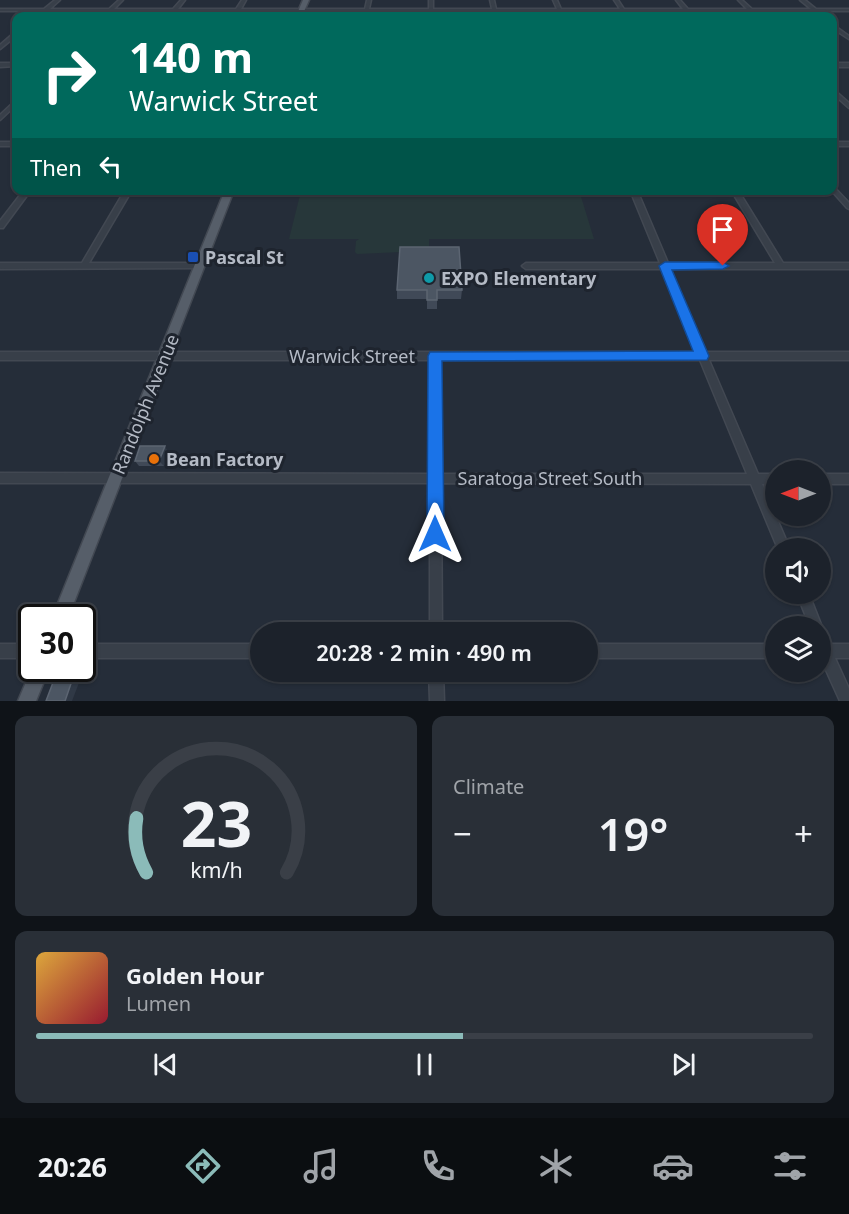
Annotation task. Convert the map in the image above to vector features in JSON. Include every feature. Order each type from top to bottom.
[{"type":"main road","name":"Randolph Avenue","points":[[66,604],[228,195]]},
{"type":"main road","points":[[27,701],[35,682]]},
{"type":"street","points":[[43,12],[58,0]]},
{"type":"street","points":[[109,12],[121,0]]},
{"type":"street","points":[[175,10],[183,0]]},
{"type":"street","points":[[238,10],[244,0]]},
{"type":"street","points":[[367,10],[369,0]]},
{"type":"street","points":[[430,0],[431,10]]},
{"type":"street","points":[[492,0],[494,10]]},
{"type":"street","points":[[555,0],[559,10]]},
{"type":"street","points":[[616,0],[622,10]]},
{"type":"street","points":[[678,0],[687,10]]},
{"type":"street","points":[[740,0],[751,10]]},
{"type":"street","points":[[802,0],[817,12]]},
{"type":"street","points":[[0,10],[279,12]]},
{"type":"street","points":[[322,12],[367,10],[849,10]]},
{"type":"street","points":[[837,28],[849,38]]},
{"type":"street","points":[[0,48],[12,38]]},
{"type":"street","points":[[837,95],[849,106]]},
{"type":"street","points":[[0,118],[12,106]]},
{"type":"street","points":[[837,193],[849,207]]},
{"type":"street","points":[[0,226],[24,195]]},
{"type":"street","points":[[84,266],[126,195]]},
{"type":"street","points":[[635,195],[779,538]]},
{"type":"street","points":[[737,195],[781,266]]},
{"type":"street","points":[[0,266],[200,266]]},
{"type":"street","points":[[526,266],[849,266]]},
{"type":"street","name":"Warwick Street","points":[[0,356],[849,356]]},
{"type":"street","points":[[435,356],[436,622]]},
{"type":"street","name":"Saratoga Street South","points":[[0,478],[765,479]]},
{"type":"street","points":[[831,479],[849,479]]},
{"type":"street","points":[[0,651],[18,651]]},
{"type":"street","points":[[96,651],[250,651]]},
{"type":"street","points":[[598,651],[765,651]]},
{"type":"street","points":[[831,651],[849,651]]},
{"type":"street","points":[[831,666],[847,701]]},
{"type":"street","points":[[436,682],[437,701]]},
{"type":"shaded area","points":[[300,195],[581,195],[594,239],[429,239],[429,248],[424,251],[357,254],[355,252],[356,241],[359,239],[289,239]]},
{"type":"building","name":"EXPO Elementary","points":[[400,247],[459,247],[462,290],[437,290],[437,300],[427,300],[427,290],[397,290]]},
{"type":"building","points":[[140,446],[165,446],[159,461],[135,461]]},
{"type":"building","points":[[53,682],[72,682],[65,701],[46,701]]},
{"type":"place","name":"Pascal St","points":[[193,257]]},
{"type":"place","name":"EXPO Elementary","points":[[429,278]]},
{"type":"place","name":"Bean Factory","points":[[154,459]]},
{"type":"route","points":[[435,534],[435,356],[702,356],[665,266],[723,266]]}]
